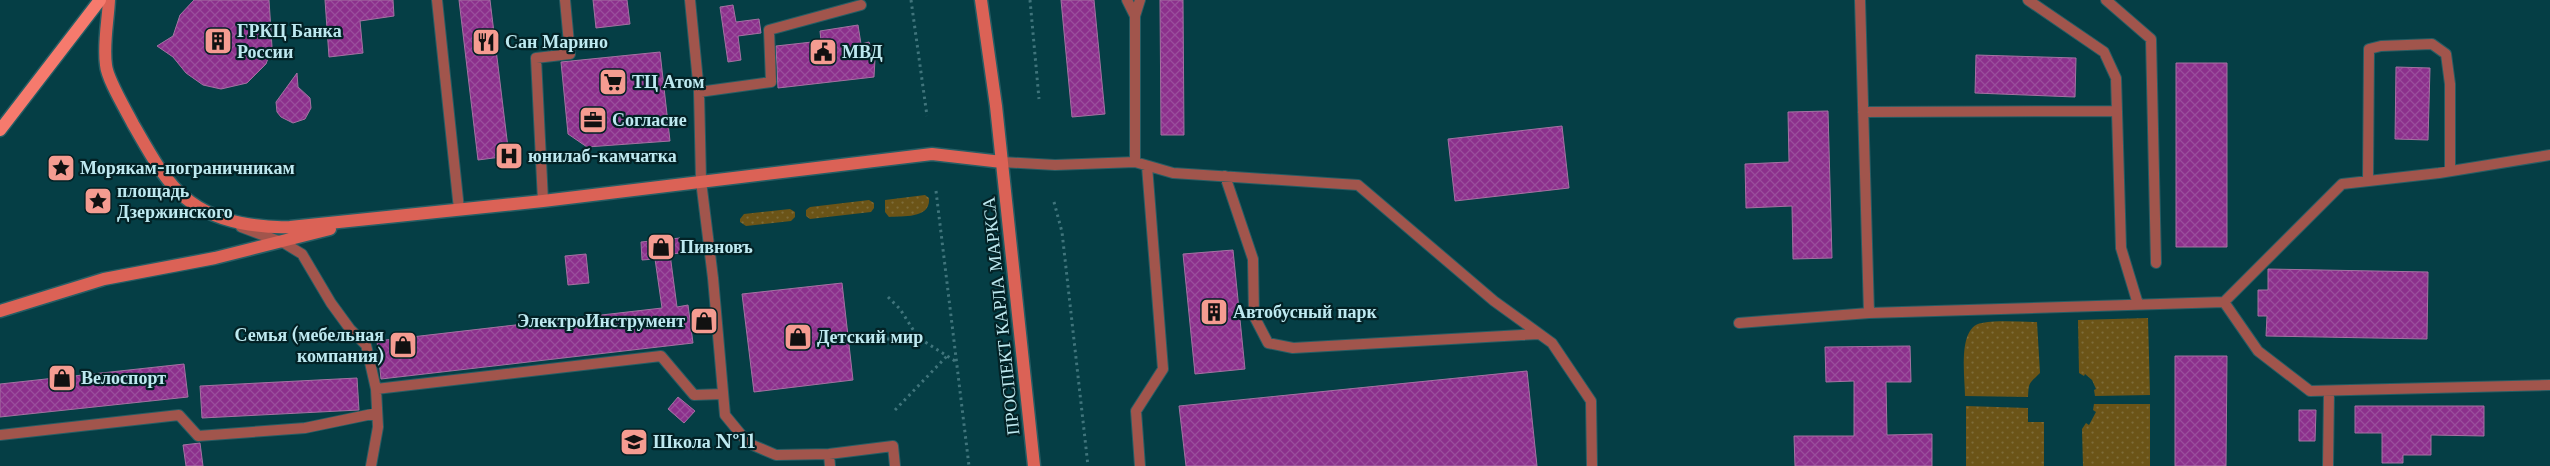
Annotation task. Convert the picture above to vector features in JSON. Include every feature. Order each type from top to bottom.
[{"type":"main road","points":[[0,130],[100,0]]},
{"type":"main road","points":[[109,0],[106,66],[123,105],[150,153],[181,195],[202,212],[217,218],[256,226],[278,227],[543,201],[932,154],[1002,162]]},
{"type":"main road","name":"ПРОСПЕКТ КАРЛА МАРКСА","points":[[981,0],[1002,162],[1034,466]]},
{"type":"main road","points":[[0,311],[104,279],[215,258],[376,218]]},
{"type":"lane","points":[[438,0],[459,209]]},
{"type":"lane","points":[[543,201],[536,58],[570,54],[565,0]]},
{"type":"lane","points":[[690,0],[699,92],[701,182],[713,278],[725,415],[748,443],[776,455],[829,454],[893,446],[895,466]]},
{"type":"lane","points":[[1127,0],[1135,16]]},
{"type":"lane","points":[[1135,162],[1135,16],[1140,0]]},
{"type":"lane","points":[[1860,0],[1869,313]]},
{"type":"lane","points":[[2028,0],[2104,52],[2116,78],[2121,248],[2138,304]]},
{"type":"lane","points":[[2106,0],[2151,38],[2156,263]]},
{"type":"lane","points":[[699,92],[771,82],[769,30],[861,5]]},
{"type":"lane","points":[[2368,181],[2369,49],[2381,46],[2432,44],[2446,54],[2450,84],[2450,171]]},
{"type":"lane","points":[[1862,112],[2116,111]]},
{"type":"lane","points":[[1739,322],[1869,313],[2224,302],[2342,184],[2450,171],[2550,155]]},
{"type":"lane","points":[[1002,162],[1055,165],[1135,162],[1173,173],[1358,184],[1494,301],[1552,343],[1590,401],[1592,466]]},
{"type":"lane","points":[[1140,466],[1136,411],[1163,369],[1147,166]]},
{"type":"lane","points":[[1226,176],[1253,259],[1254,316],[1268,343],[1293,348],[1539,334]]},
{"type":"lane","points":[[217,218],[281,242],[302,254],[330,303],[350,329],[366,345],[376,389],[378,427],[370,466]]},
{"type":"lane","points":[[2224,302],[2258,352],[2310,391],[2550,385]]},
{"type":"lane","points":[[376,389],[661,356],[694,395],[723,394]]},
{"type":"lane","points":[[2328,466],[2329,390]]},
{"type":"lane","points":[[0,435],[179,415],[198,436],[305,428],[377,413]]},
{"type":"lane","points":[[829,454],[830,466]]},
{"type":"path","points":[[911,0],[927,116]]},
{"type":"path","points":[[1030,0],[1039,99]]},
{"type":"path","points":[[936,191],[968,466]]},
{"type":"path","points":[[1054,202],[1062,232],[1088,466]]},
{"type":"path","points":[[888,297],[900,309],[919,339],[956,362]]},
{"type":"path","points":[[887,339],[919,339]]},
{"type":"path","points":[[895,410],[947,356]]},
{"type":"shaded area","points":[[925,195],[929,198],[928,205],[926,210],[921,213],[889,217],[885,212],[885,200]]},
{"type":"shaded area","points":[[869,200],[874,203],[874,208],[871,212],[810,219],[806,216],[806,210],[810,207]]},
{"type":"shaded area","points":[[790,209],[795,212],[795,217],[791,221],[746,226],[740,222],[744,214]]},
{"type":"shaded area","points":[[2148,318],[2150,395],[2095,396],[2094,390],[2096,389],[2092,380],[2085,374],[2084,376],[2079,373],[2078,320]]},
{"type":"shaded area","points":[[1996,322],[2037,322],[2040,373],[2030,383],[2028,397],[1965,396],[1964,354],[1969,333],[1974,326],[1982,323]]},
{"type":"shaded area","points":[[2094,404],[2150,404],[2150,466],[2083,466],[2082,429],[2086,423],[2089,425],[2096,412],[2093,410]]},
{"type":"shaded area","points":[[1966,406],[2028,408],[2028,422],[2044,422],[2044,466],[1966,466]]},
{"type":"building","name":"ГРКЦ Банка России","points":[[194,0],[269,0],[272,47],[266,64],[247,83],[221,89],[203,85],[186,73],[173,57],[157,46],[173,36],[180,15]]},
{"type":"building","name":"ГРКЦ Банка России","points":[[325,0],[393,0],[394,16],[360,21],[363,53],[329,57]]},
{"type":"building","points":[[459,0],[490,0],[509,156],[478,160]]},
{"type":"building","points":[[593,0],[627,0],[630,24],[596,28]]},
{"type":"building","points":[[1061,0],[1094,0],[1105,114],[1072,117]]},
{"type":"building","points":[[1160,0],[1183,0],[1184,135],[1161,135]]},
{"type":"building","points":[[733,5],[736,22],[759,19],[761,33],[738,36],[741,60],[728,62],[720,7]]},
{"type":"building","name":"МВД","points":[[858,25],[861,44],[869,42],[875,59],[874,77],[778,88],[776,46],[821,41],[820,31]]},
{"type":"building","name":"ТЦ Атом","points":[[660,52],[670,141],[587,147],[568,134],[561,62]]},
{"type":"building","points":[[1976,55],[2076,58],[2075,97],[1975,93]]},
{"type":"building","points":[[2176,63],[2227,63],[2227,247],[2176,247]]},
{"type":"building","points":[[2396,67],[2430,68],[2428,140],[2395,139]]},
{"type":"building","points":[[297,73],[298,87],[310,98],[311,108],[305,119],[293,123],[281,117],[277,112],[276,102]]},
{"type":"building","points":[[1828,111],[1832,258],[1793,259],[1792,206],[1746,208],[1745,164],[1789,162],[1788,112]]},
{"type":"building","points":[[1562,126],[1569,188],[1455,201],[1448,139]]},
{"type":"building","points":[[680,238],[682,253],[670,254],[677,307],[688,305],[693,343],[381,379],[377,341],[662,308],[655,259],[642,260],[641,242]]},
{"type":"building","name":"Автобусный парк","points":[[1233,250],[1245,369],[1195,374],[1183,254]]},
{"type":"building","points":[[586,254],[589,283],[568,285],[565,256]]},
{"type":"building","points":[[2268,269],[2428,272],[2427,339],[2266,336],[2267,316],[2258,316],[2258,290],[2268,290]]},
{"type":"building","name":"Детский мир","points":[[842,283],[853,380],[754,392],[742,294]]},
{"type":"building","points":[[1910,346],[1911,382],[1886,382],[1887,435],[1932,434],[1932,466],[1795,466],[1794,436],[1854,436],[1854,381],[1826,382],[1825,347]]},
{"type":"building","points":[[2175,356],[2227,356],[2226,466],[2175,466]]},
{"type":"building","points":[[184,364],[188,397],[0,417],[0,384]]},
{"type":"building","points":[[1527,371],[1537,466],[1186,466],[1179,406]]},
{"type":"building","points":[[357,378],[359,410],[202,418],[200,386]]},
{"type":"building","points":[[678,397],[695,411],[684,423],[668,409]]},
{"type":"building","points":[[2355,406],[2484,406],[2484,436],[2431,435],[2431,455],[2403,455],[2403,463],[2382,463],[2382,433],[2355,433]]},
{"type":"building","points":[[2299,410],[2316,410],[2315,441],[2299,441]]},
{"type":"building","points":[[200,443],[203,466],[186,466],[183,445]]},
{"type":"place","name":"ГРКЦ Банка России","points":[[218,41]]},
{"type":"place","name":"Сан Марино","points":[[486,42]]},
{"type":"place","name":"МВД","points":[[823,52]]},
{"type":"place","name":"ТЦ Атом","points":[[613,82]]},
{"type":"place","name":"Согласие","points":[[593,120]]},
{"type":"place","name":"юнилаб-камчатка","points":[[509,156]]},
{"type":"place","name":"Морякам-пограничникам","points":[[61,168]]},
{"type":"place","name":"площадь Дзержинского","points":[[98,201]]},
{"type":"place","name":"Пивновъ","points":[[661,247]]},
{"type":"place","name":"Автобусный парк","points":[[1214,312]]},
{"type":"place","name":"ЭлектроИнструмент","points":[[704,321]]},
{"type":"place","name":"Детский мир","points":[[798,337]]},
{"type":"place","name":"Семья (мебельная компания)","points":[[403,345]]},
{"type":"place","name":"Велоспорт","points":[[62,378]]},
{"type":"place","name":"Школа №11","points":[[634,442]]}]
